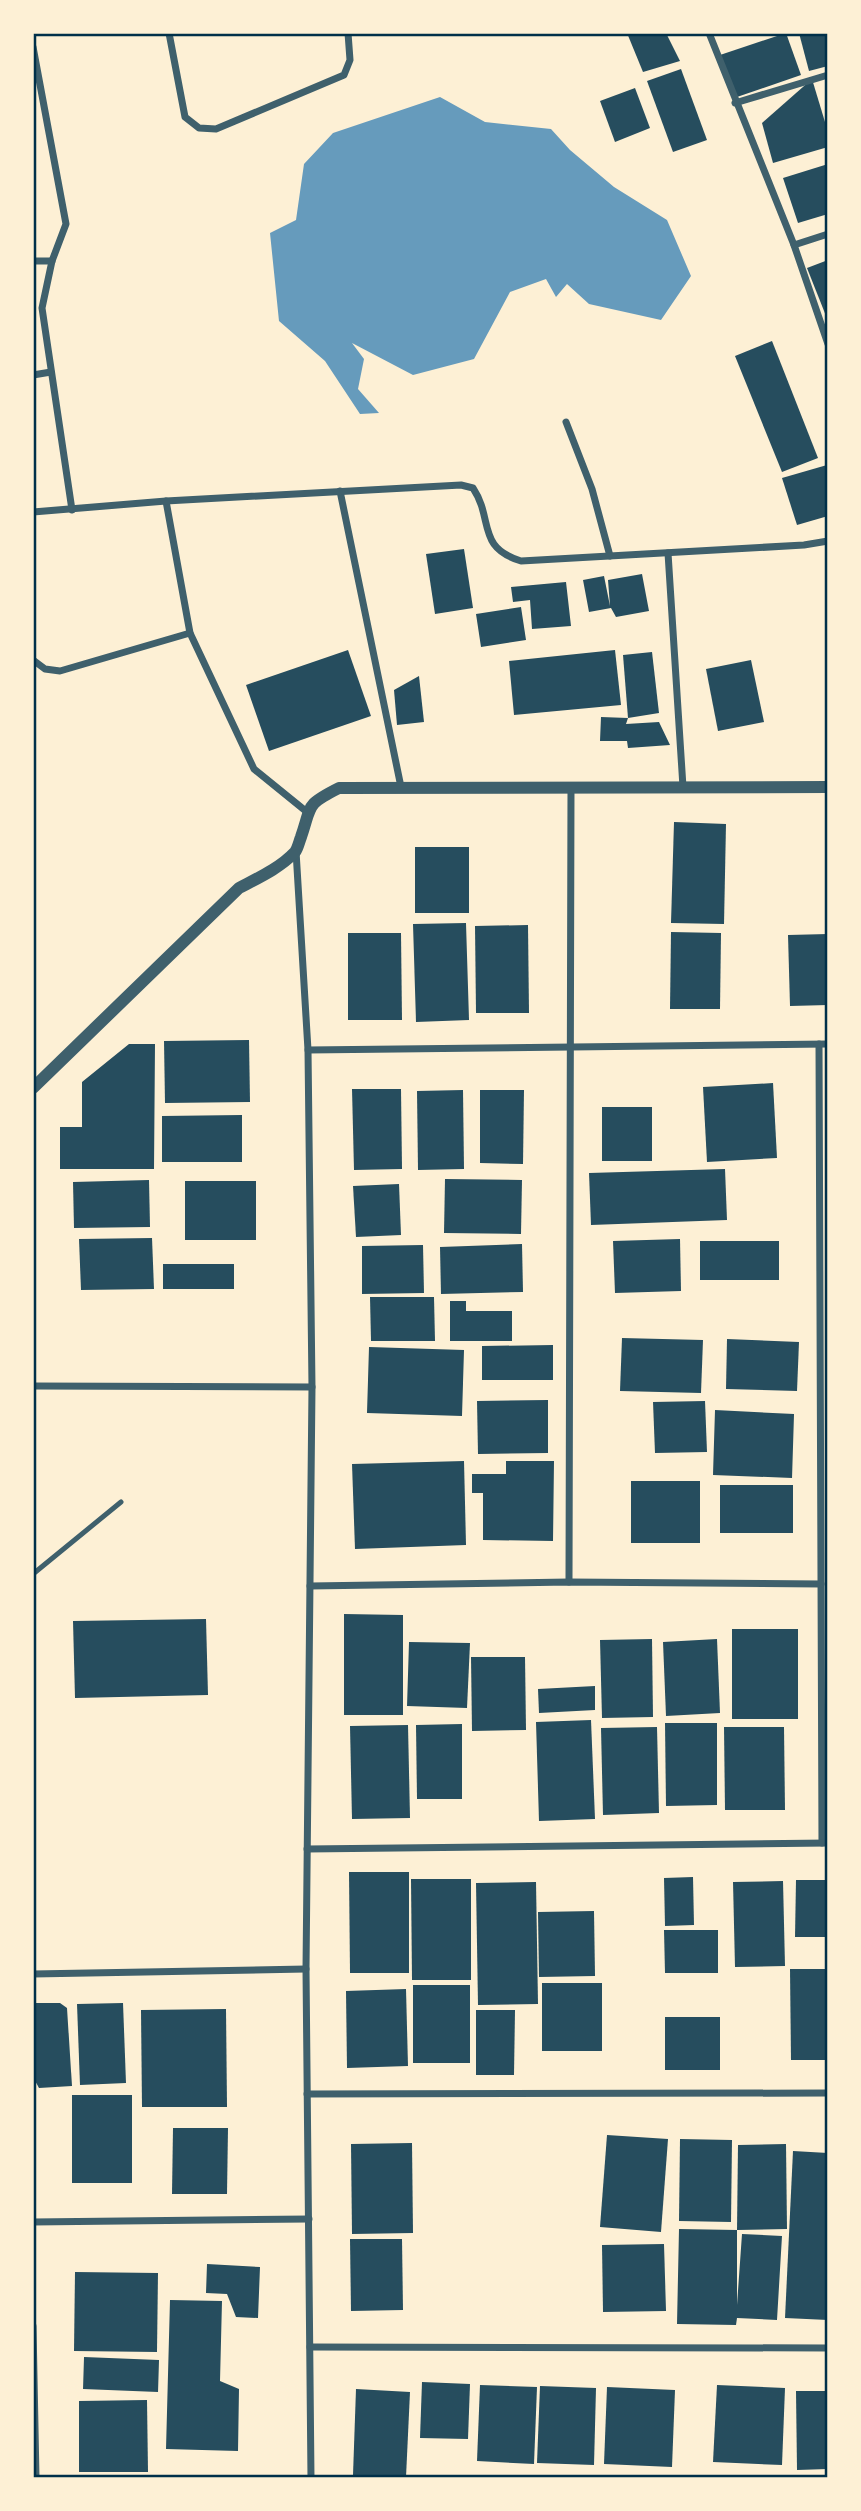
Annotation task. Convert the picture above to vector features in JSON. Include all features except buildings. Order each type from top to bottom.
[{"type":"street","points":[[169,33],[186,117],[199,128],[216,130],[344,75],[351,60],[348,33]]},
{"type":"street","points":[[709,33],[793,245],[828,344]]},
{"type":"street","points":[[33,47],[65,224],[52,261],[42,308],[72,510]]},
{"type":"street","points":[[735,103],[828,75]]},
{"type":"street","points":[[793,245],[828,234]]},
{"type":"street","points":[[33,261],[52,261]]},
{"type":"street","points":[[33,374],[51,372]]},
{"type":"street","points":[[566,422],[592,489],[610,556]]},
{"type":"street","points":[[33,512],[166,501],[461,485],[473,488],[478,496],[494,546],[505,556],[522,561],[804,545],[828,541]]},
{"type":"street","points":[[340,491],[401,787]]},
{"type":"street","points":[[166,501],[190,633],[254,769],[307,812]]},
{"type":"street","points":[[668,553],[683,787]]},
{"type":"street","points":[[33,660],[45,669],[60,670],[190,633]]},
{"type":"street","points":[[569,1582],[571,786]]},
{"type":"street","points":[[311,2478],[306,1969],[312,1387],[308,1050],[296,851],[307,812],[318,798],[338,788],[828,787]]},
{"type":"street","points":[[33,1088],[239,888],[268,872],[296,851]]},
{"type":"street","points":[[307,1849],[825,1843],[821,1584],[824,1044],[308,1050]]},
{"type":"street","points":[[33,1386],[312,1387]]},
{"type":"street","points":[[310,1586],[569,1582],[821,1584]]},
{"type":"street","points":[[33,1974],[306,1969]]},
{"type":"street","points":[[307,2094],[828,2093]]},
{"type":"street","points":[[33,2222],[309,2219]]},
{"type":"street","points":[[33,2326],[36,2478]]},
{"type":"street","points":[[310,2347],[828,2348]]},
{"type":"lane","points":[[33,1574],[121,1502]]},
{"type":"water","points":[[440,97],[485,122],[551,129],[570,150],[614,187],[667,220],[691,276],[661,320],[589,304],[567,284],[556,297],[546,279],[510,292],[474,359],[413,375],[352,343],[364,359],[358,389],[379,413],[360,414],[325,361],[279,321],[270,233],[296,220],[304,164],[333,133]]}]
